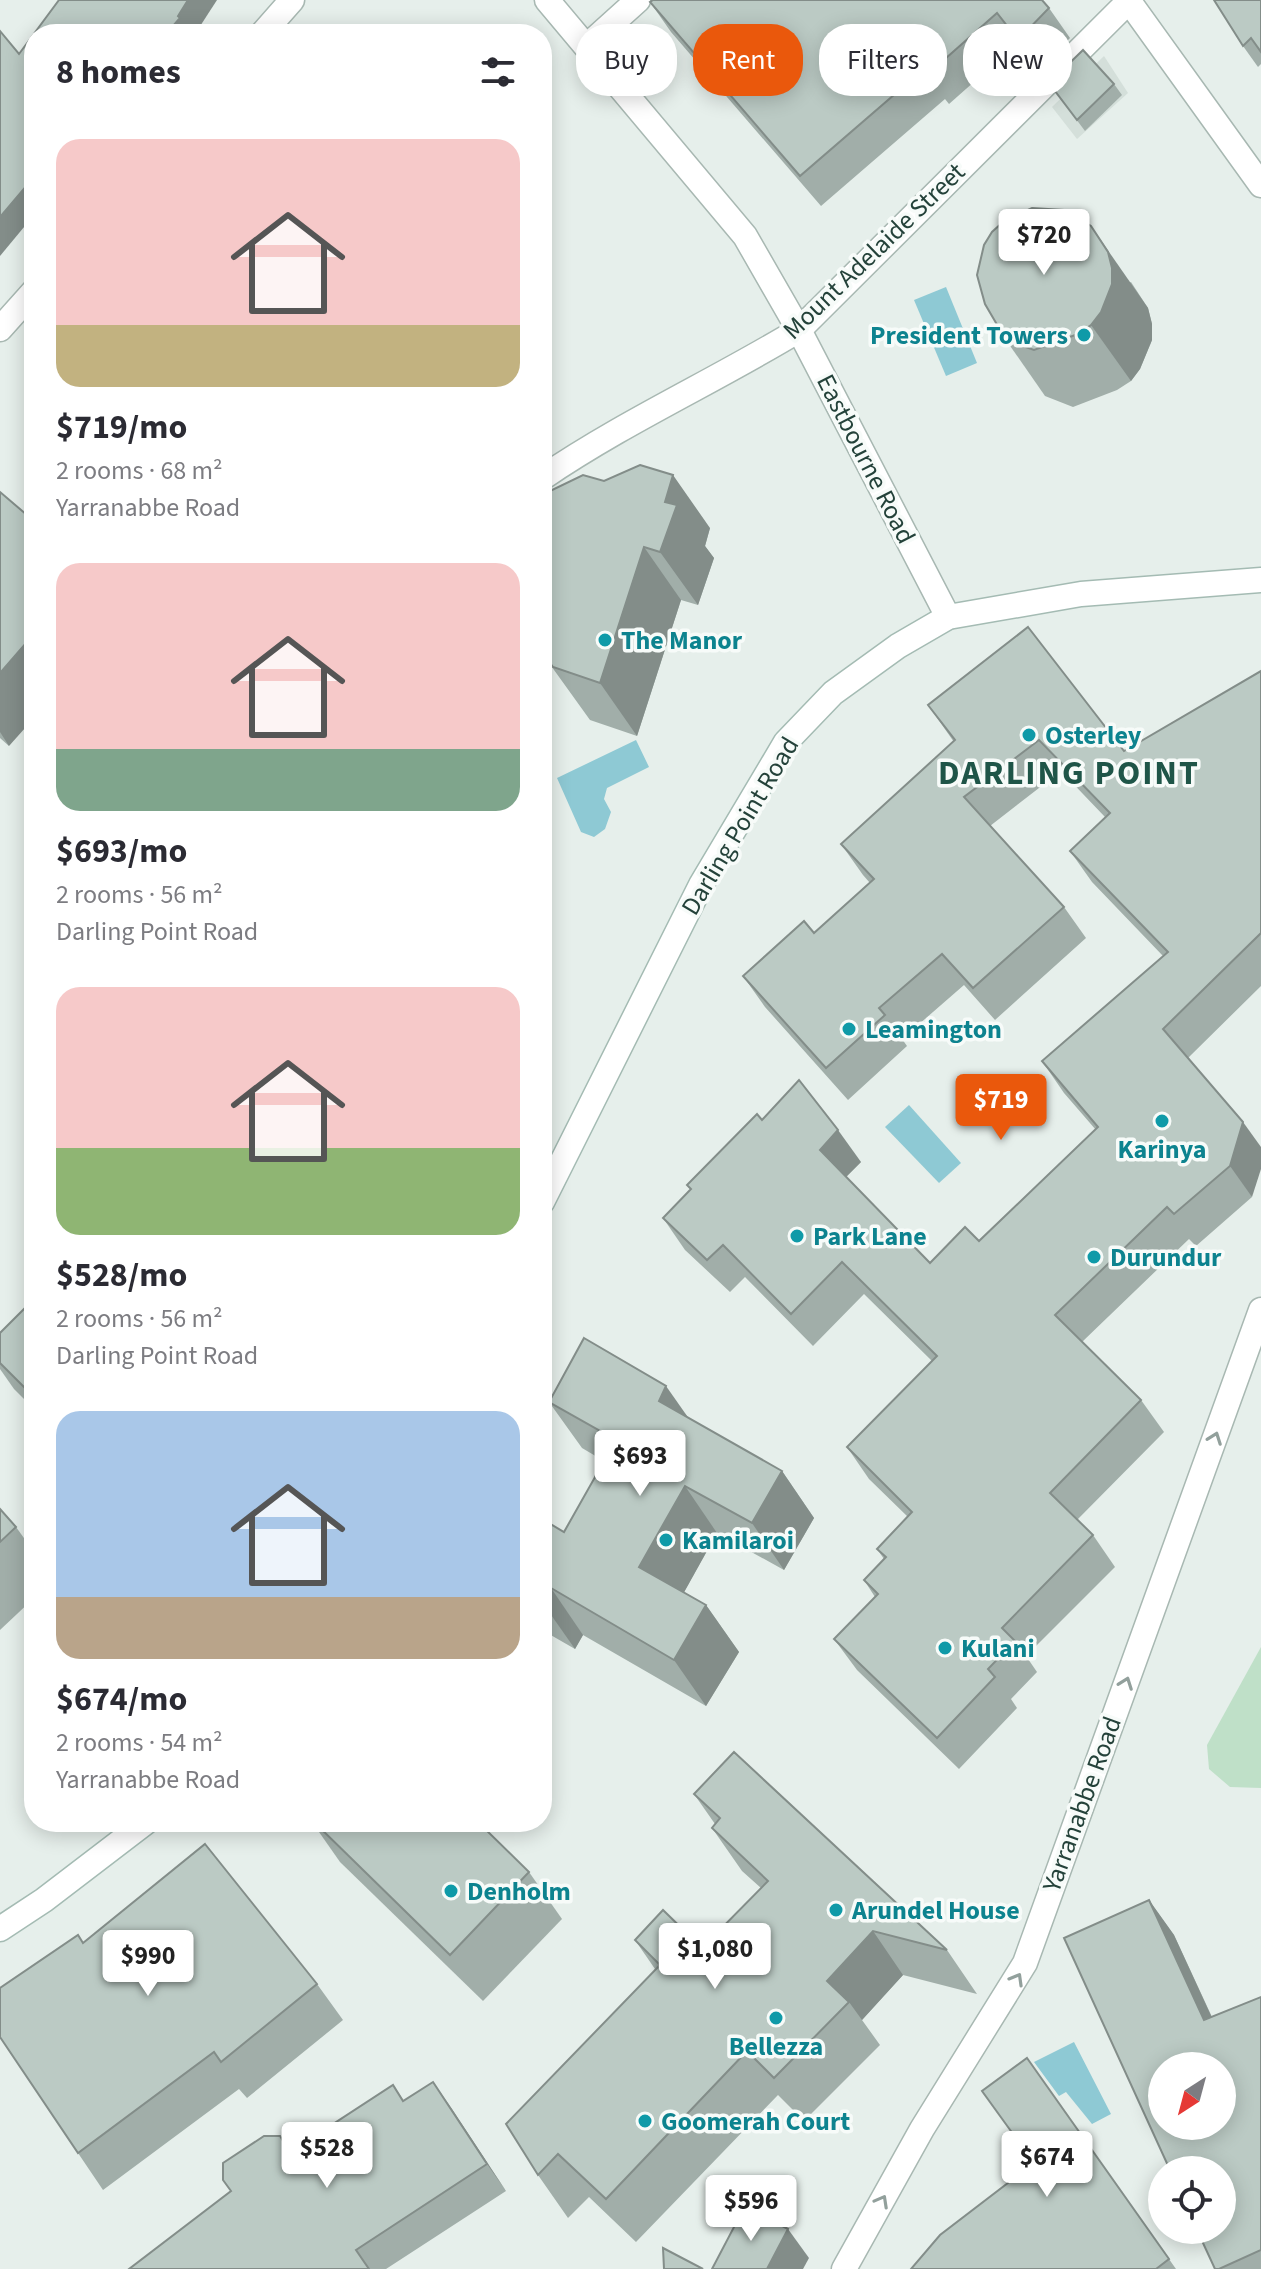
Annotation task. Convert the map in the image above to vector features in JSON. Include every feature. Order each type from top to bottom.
[{"type":"street","points":[[271,24],[292,0]]},
{"type":"street","name":"Eastbourne Road","points":[[547,0],[576,33]]},
{"type":"street","points":[[611,24],[638,0]]},
{"type":"street","points":[[1128,0],[1261,185]]},
{"type":"street","name":"Mount Adelaide Street","points":[[552,471],[581,451],[752,359],[799,330],[1128,0]]},
{"type":"street","name":"Eastbourne Road","points":[[629,96],[745,236],[799,330],[948,617]]},
{"type":"street","points":[[0,329],[24,302]]},
{"type":"street","name":"Darling Point Road","points":[[552,1182],[701,885],[786,742],[833,693],[898,646],[948,617],[1081,594],[1261,580]]},
{"type":"street","name":"Yarranabbe Road","points":[[844,2269],[922,2129],[1025,1963],[1261,1310]]},
{"type":"street","points":[[0,1929],[44,1900],[133,1832]]},
{"type":"shaded area","points":[[1104,56],[1128,93],[1077,139],[1052,107],[1063,96],[1072,96],[1072,87]]},
{"type":"green space","points":[[1261,1647],[1261,1788],[1230,1787],[1209,1769],[1207,1745]]},
{"type":"water","points":[[946,287],[977,363],[946,376],[914,300]]},
{"type":"water","points":[[636,740],[649,767],[607,788],[604,799],[611,812],[605,829],[594,837],[581,832],[557,778]]},
{"type":"water","points":[[909,1105],[961,1163],[939,1183],[885,1127]]},
{"type":"water","points":[[1074,2042],[1111,2114],[1092,2124],[1066,2092],[1059,2096],[1034,2062]]},
{"type":"building","points":[[59,0],[188,0],[175,24],[41,24]]},
{"type":"building","points":[[1042,0],[1049,8],[1034,24],[1006,24],[997,13],[985,24],[963,24],[963,43],[947,57],[947,24],[819,24],[819,96],[893,96],[800,176],[731,96],[803,96],[803,24],[693,24],[693,52],[677,33],[677,24],[669,24],[650,2]]},
{"type":"building","points":[[1214,0],[1261,0],[1261,52],[1251,38],[1243,46]]},
{"type":"building","points":[[0,31],[19,54],[24,47],[24,189],[0,217]]},
{"type":"building","points":[[1083,50],[1114,84],[1077,120],[1059,96],[1072,96],[1072,61]]},
{"type":"building","points":[[1032,208],[1064,210],[1091,226],[1108,252],[1112,268],[1112,284],[1101,312],[1091,325],[1078,334],[1034,350],[1006,340],[985,304],[977,275],[984,245],[992,232],[1004,221]]},
{"type":"building","points":[[640,465],[673,475],[665,502],[677,505],[660,552],[644,547],[600,683],[552,666],[552,490],[583,475],[604,481]]},
{"type":"building","points":[[0,492],[24,512],[24,645],[0,673]]},
{"type":"building","points":[[1028,627],[1124,751],[1261,671],[1261,933],[1163,1029],[1243,1122],[1230,1166],[1174,1214],[1167,1207],[1055,1315],[1141,1400],[1050,1493],[1093,1535],[1002,1628],[1015,1641],[988,1669],[995,1677],[937,1738],[834,1639],[878,1594],[864,1580],[886,1557],[877,1549],[912,1512],[847,1447],[937,1356],[842,1262],[791,1314],[723,1245],[707,1260],[663,1218],[691,1189],[687,1185],[757,1114],[762,1120],[799,1080],[838,1130],[820,1150],[930,1263],[965,1227],[979,1241],[1098,1127],[1042,1061],[1168,952],[1070,851],[1110,813],[1039,740],[964,797],[1064,907],[973,988],[942,954],[879,1008],[885,1015],[826,1068],[743,976],[804,921],[814,933],[874,879],[841,844],[955,740],[928,705]]},
{"type":"building","points":[[24,1309],[24,1387],[0,1363],[0,1333]]},
{"type":"building","points":[[584,1338],[666,1386],[659,1401],[782,1471],[752,1523],[685,1486],[639,1567],[706,1605],[674,1660],[552,1589],[552,1525],[564,1532],[616,1440],[552,1404],[552,1397]]},
{"type":"building","points":[[0,1509],[16,1527],[0,1542]]},
{"type":"building","points":[[734,1752],[947,1950],[873,1931],[827,1981],[849,2002],[774,2078],[747,2051],[606,2199],[558,2154],[538,2175],[506,2124],[660,1965],[635,1940],[663,1910],[702,1948],[768,1881],[712,1828],[720,1818],[694,1794]]},
{"type":"building","points":[[324,1832],[488,1832],[529,1872],[450,1955]]},
{"type":"building","points":[[205,1844],[317,1984],[221,2062],[214,2052],[78,2153],[0,2037],[0,1988],[78,1935],[83,1943]]},
{"type":"building","points":[[1149,1900],[1204,2020],[1261,1997],[1261,2250],[1215,2269],[1203,2244],[1236,2244],[1236,2156],[1164,2156],[1156,2140],[1236,2140],[1236,2052],[1148,2052],[1148,2122],[1064,1938]]},
{"type":"building","points":[[1027,2058],[1148,2229],[1148,2244],[1158,2244],[1169,2259],[1156,2269],[911,2269],[940,2235],[1034,2163],[982,2091]]},
{"type":"building","points":[[433,2082],[487,2164],[356,2250],[369,2269],[129,2269],[231,2191],[223,2180],[223,2163],[264,2136],[280,2136],[290,2152],[393,2085],[403,2101]]},
{"type":"building","points":[[745,2206],[788,2229],[767,2269],[712,2269]]},
{"type":"building","points":[[663,2248],[703,2269],[664,2269]]},
{"type":"place","name":"President Towers","points":[[1084,335]]},
{"type":"place","name":"The Manor","points":[[605,640]]},
{"type":"place","name":"Osterley","points":[[1029,735]]},
{"type":"place","name":"Leamington","points":[[849,1029]]},
{"type":"place","name":"Karinya","points":[[1162,1121]]},
{"type":"place","name":"Park Lane","points":[[797,1236]]},
{"type":"place","name":"Durundur","points":[[1094,1257]]},
{"type":"place","name":"Kamilaroi","points":[[666,1540]]},
{"type":"place","name":"Kulani","points":[[945,1648]]},
{"type":"place","name":"Denholm","points":[[451,1891]]},
{"type":"place","name":"Arundel House","points":[[836,1910]]},
{"type":"place","name":"Bellezza","points":[[776,2018]]},
{"type":"place","name":"Goomerah Court","points":[[645,2121]]},
{"type":"district","name":"DARLING POINT","points":[[1069,773]]}]
